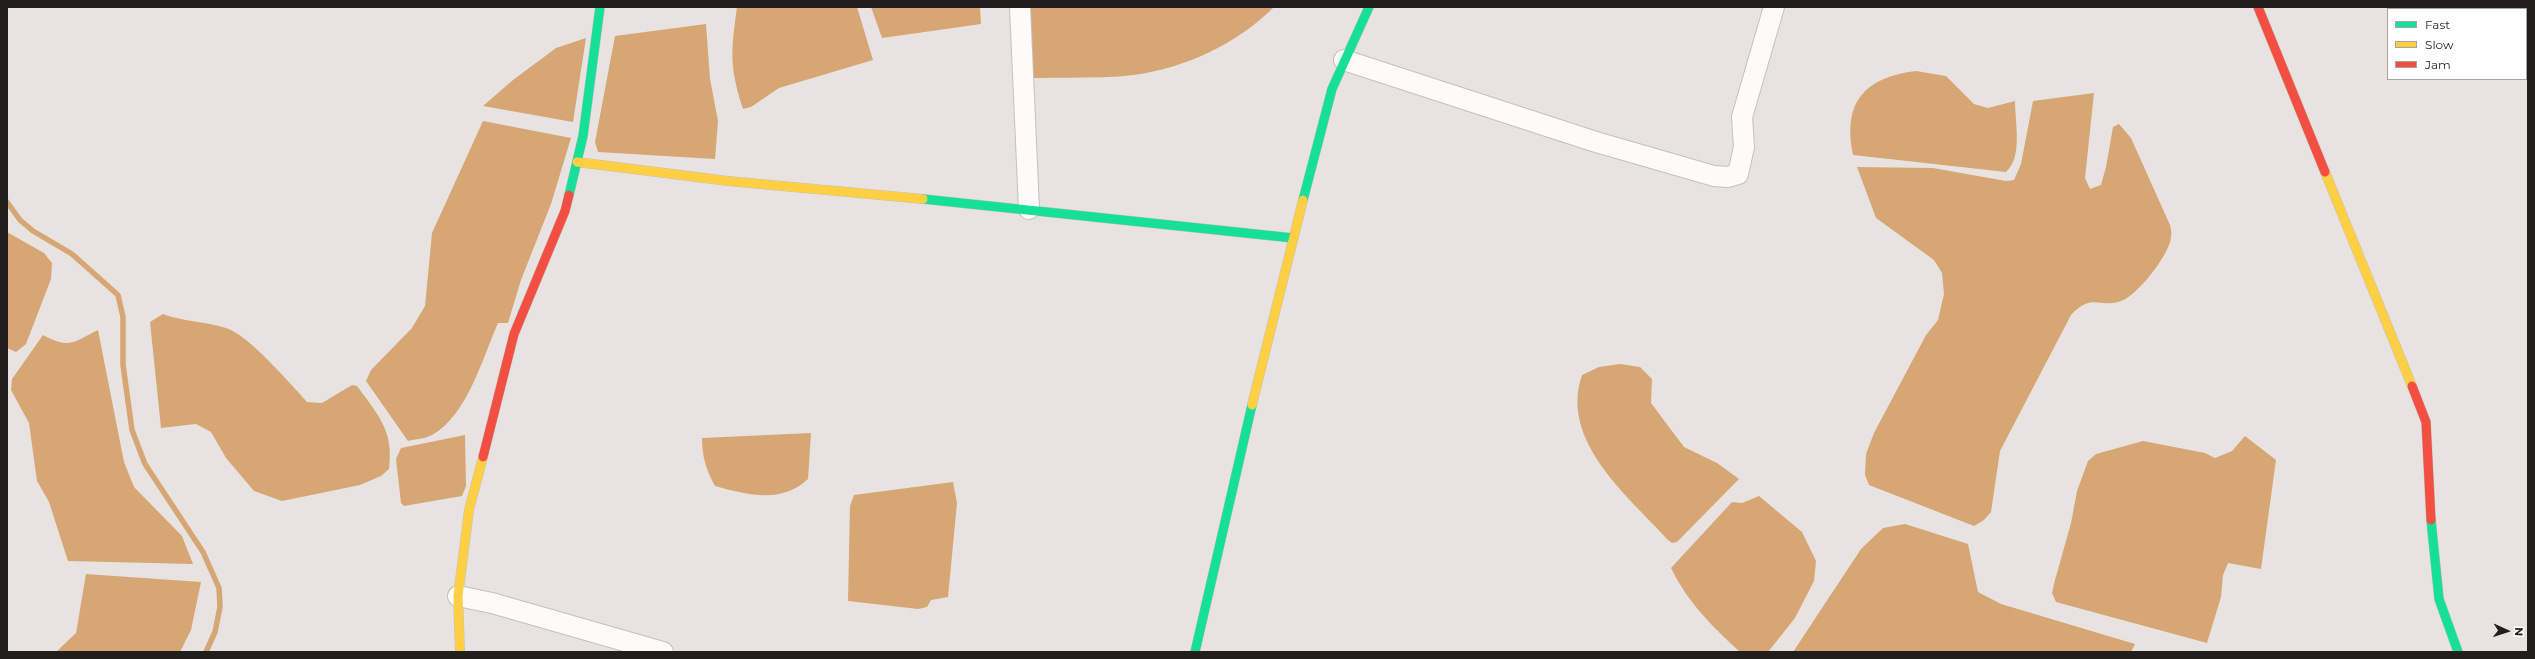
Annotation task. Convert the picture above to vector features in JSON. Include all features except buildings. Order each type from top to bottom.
[{"type":"street","points":[[460,652],[458,596],[469,510],[514,334],[564,211],[577,162],[583,136],[600,7]]},
{"type":"street","points":[[1020,7],[1029,209]]},
{"type":"street","points":[[1195,652],[1266,345],[1332,89],[1369,7]]},
{"type":"street","points":[[1344,60],[1596,142],[1714,176],[1728,177],[1738,174],[1742,161],[1744,146],[1742,117],[1774,7]]},
{"type":"street","points":[[2258,7],[2426,422],[2433,553],[2439,599],[2458,652]]},
{"type":"street","points":[[577,162],[728,181],[1029,209],[1293,238]]},
{"type":"street","points":[[458,596],[492,603],[663,652]]},
{"type":"shaded area","points":[[737,7],[857,7],[873,60],[779,88],[751,107],[743,109],[735,81],[732,58],[733,35]]},
{"type":"shaded area","points":[[871,7],[980,7],[981,24],[882,38]]},
{"type":"shaded area","points":[[1029,7],[1274,7],[1244,32],[1227,43],[1172,67],[1153,72],[1122,76],[1033,78]]},
{"type":"shaded area","points":[[706,24],[710,79],[718,121],[715,159],[598,152],[595,142],[615,36]]},
{"type":"shaded area","points":[[586,38],[573,122],[483,106],[513,80],[556,48]]},
{"type":"shaded area","points":[[1916,71],[1946,76],[1974,104],[1988,108],[2015,101],[2017,139],[2015,158],[2006,172],[1853,155],[1850,136],[1851,120],[1861,95],[1871,86],[1883,79],[1898,74]]},
{"type":"shaded area","points":[[2094,93],[2085,178],[2090,189],[2101,185],[2106,167],[2113,127],[2119,124],[2131,138],[2170,225],[2171,236],[2165,253],[2152,274],[2128,298],[2113,303],[2096,302],[2085,304],[2071,315],[2000,451],[1991,512],[1984,520],[1974,526],[1869,485],[1865,475],[1866,454],[1874,433],[1926,335],[1938,320],[1944,294],[1942,273],[1934,260],[1876,218],[1857,167],[1933,168],[2006,181],[2014,180],[2021,164],[2033,101]]},
{"type":"shaded area","points":[[483,121],[571,138],[551,204],[521,280],[508,323],[498,323],[472,385],[455,414],[444,426],[432,435],[408,441],[366,381],[371,370],[412,328],[425,306],[432,233]]},
{"type":"shaded area","points":[[7,232],[44,253],[52,263],[51,279],[26,344],[16,352],[7,348]]},
{"type":"shaded area","points":[[163,314],[180,319],[224,327],[231,330],[249,342],[307,402],[322,403],[352,385],[357,386],[378,415],[387,434],[390,456],[389,469],[381,476],[360,485],[282,501],[254,491],[226,458],[211,432],[196,424],[161,428],[150,322]]},
{"type":"shaded area","points":[[98,330],[124,462],[134,487],[182,536],[193,564],[68,561],[49,502],[37,481],[29,423],[11,390],[12,379],[43,335],[59,342],[71,343]]},
{"type":"shaded area","points":[[1620,364],[1640,367],[1652,379],[1651,403],[1684,447],[1717,463],[1739,479],[1677,542],[1672,543],[1668,540],[1617,486],[1601,466],[1589,445],[1580,422],[1577,399],[1582,375],[1599,367]]},
{"type":"shaded area","points":[[811,433],[808,479],[798,487],[787,492],[775,495],[752,494],[715,486],[705,463],[702,438]]},
{"type":"shaded area","points":[[465,435],[466,486],[462,496],[404,506],[401,503],[396,459],[401,448]]},
{"type":"shaded area","points":[[2245,436],[2276,460],[2261,569],[2228,563],[2223,575],[2221,597],[2207,643],[2056,602],[2052,593],[2071,523],[2077,491],[2088,461],[2096,454],[2143,441],[2205,453],[2215,458],[2232,451]]},
{"type":"shaded area","points":[[953,482],[957,503],[948,597],[931,600],[927,607],[918,609],[848,601],[850,506],[854,495]]},
{"type":"shaded area","points":[[1759,496],[1802,532],[1816,561],[1814,581],[1795,618],[1768,652],[1740,652],[1702,614],[1685,592],[1671,568],[1732,502],[1742,503]]},
{"type":"shaded area","points":[[1905,524],[1968,544],[1978,592],[2001,604],[2135,644],[2131,652],[1793,652],[1861,549],[1883,528]]},
{"type":"shaded area","points":[[86,574],[201,582],[191,630],[180,652],[56,652],[76,633]]},
{"type":"waterway","points":[[7,202],[20,220],[33,231],[72,254],[118,295],[123,317],[123,365],[132,430],[145,464],[203,552],[219,588],[220,607],[215,632],[206,652]]},
{"type":"traffic: fast","points":[[569,195],[583,136],[600,7]]},
{"type":"traffic: fast","points":[[1303,200],[1332,89],[1369,7]]},
{"type":"traffic: fast","points":[[923,199],[1293,238]]},
{"type":"traffic: fast","points":[[1195,652],[1252,405]]},
{"type":"traffic: fast","points":[[2431,520],[2439,599],[2458,652]]},
{"type":"traffic: slow","points":[[577,162],[728,181],[923,199]]},
{"type":"traffic: slow","points":[[2325,172],[2412,386]]},
{"type":"traffic: slow","points":[[1252,405],[1303,200]]},
{"type":"traffic: slow","points":[[460,652],[458,596],[469,510],[483,457]]},
{"type":"traffic: jam","points":[[2258,7],[2325,172]]},
{"type":"traffic: jam","points":[[483,457],[514,334],[565,211],[569,195]]},
{"type":"traffic: jam","points":[[2412,386],[2426,422],[2431,520]]}]
